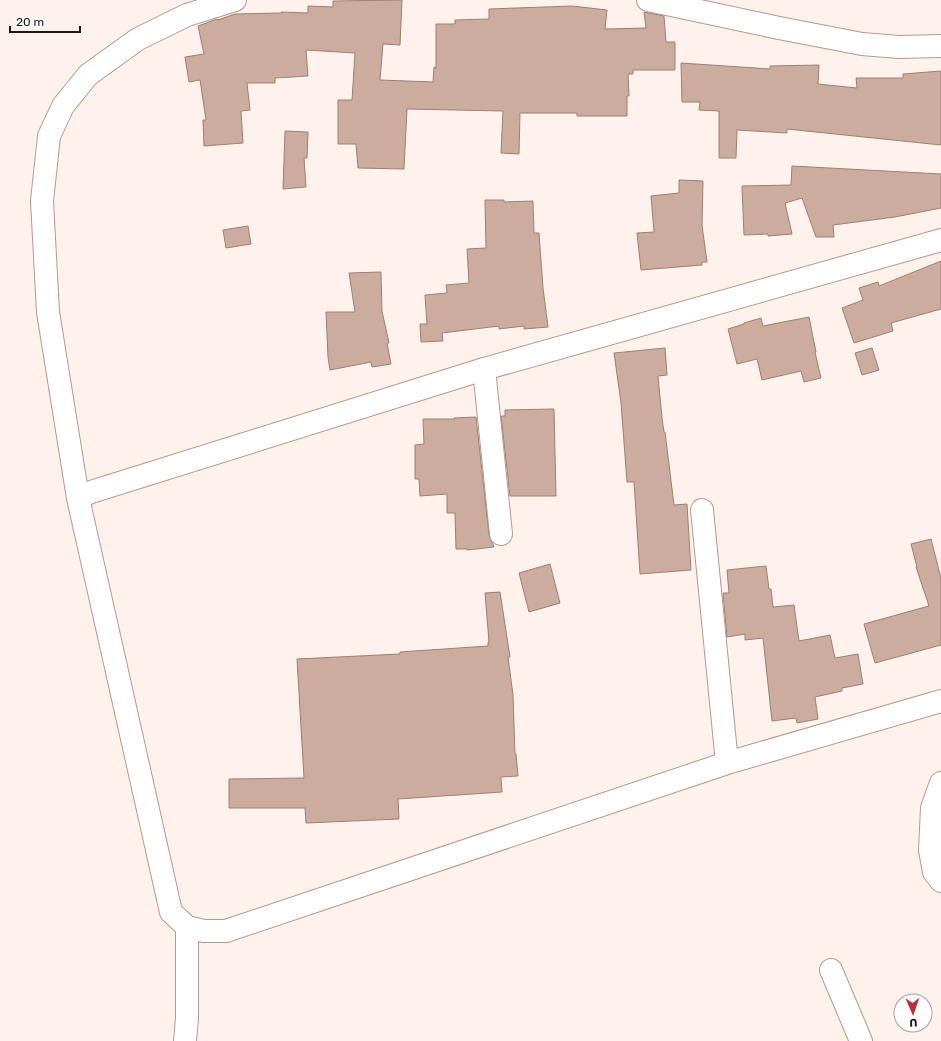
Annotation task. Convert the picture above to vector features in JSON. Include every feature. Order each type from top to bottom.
[{"type":"street","points":[[235,0],[187,14],[138,40],[88,74],[63,106],[48,136],[42,201],[48,312],[78,498],[171,912],[187,927],[204,931],[226,931],[727,763],[941,701]]},
{"type":"street","points":[[648,0],[862,44],[899,47],[941,46]]},
{"type":"street","points":[[78,498],[99,490],[484,369],[941,240]]},
{"type":"street","points":[[484,369],[501,534]]},
{"type":"street","points":[[702,510],[727,763]]},
{"type":"street","points":[[941,783],[932,808],[930,850],[934,872],[941,881]]},
{"type":"street","points":[[185,1041],[187,1018],[187,927]]},
{"type":"street","points":[[831,970],[861,1041]]},
{"type":"building","points":[[402,0],[400,45],[383,44],[380,80],[433,82],[434,67],[436,68],[436,24],[455,24],[455,20],[489,19],[489,9],[572,6],[607,10],[605,29],[646,28],[644,12],[664,16],[666,42],[675,42],[675,70],[633,70],[633,74],[628,74],[629,96],[627,96],[627,116],[577,116],[577,113],[520,113],[519,154],[501,153],[503,111],[407,109],[404,169],[358,168],[356,144],[338,144],[338,100],[352,100],[355,53],[306,50],[308,76],[275,78],[275,83],[247,83],[250,110],[241,111],[243,143],[204,146],[203,120],[206,120],[200,80],[189,82],[185,57],[204,54],[198,26],[235,14],[281,12],[308,13],[308,6],[333,7],[333,1]]},
{"type":"building","points":[[681,63],[770,69],[770,66],[819,65],[818,84],[857,88],[856,78],[903,78],[903,74],[941,71],[941,145],[787,129],[787,133],[737,130],[736,158],[719,158],[719,111],[699,110],[700,102],[682,102]]},
{"type":"building","points":[[285,131],[308,132],[307,158],[304,158],[306,187],[283,189]]},
{"type":"building","points":[[792,166],[941,174],[941,208],[895,217],[833,225],[834,237],[816,237],[802,198],[785,203],[792,234],[768,236],[768,234],[744,235],[742,186],[791,185]]},
{"type":"building","points":[[679,180],[703,181],[702,225],[707,262],[702,262],[702,265],[641,270],[637,233],[654,232],[651,196],[679,193]]},
{"type":"building","points":[[485,200],[504,200],[504,202],[533,201],[534,233],[539,233],[543,288],[548,327],[524,329],[524,326],[499,329],[499,326],[442,333],[443,341],[421,342],[420,324],[427,324],[425,295],[447,293],[446,285],[469,283],[467,249],[486,248]]},
{"type":"building","points":[[248,226],[251,244],[226,248],[223,230]]},
{"type":"building","points":[[941,261],[941,309],[891,323],[893,331],[854,343],[842,308],[863,300],[859,288],[878,282],[879,286]]},
{"type":"building","points":[[381,272],[382,311],[389,343],[387,343],[391,364],[372,367],[371,362],[330,370],[326,312],[355,312],[349,273]]},
{"type":"building","points":[[809,317],[821,378],[804,382],[801,371],[762,380],[757,359],[737,364],[728,329],[761,318],[763,326]]},
{"type":"building","points":[[665,348],[667,375],[658,376],[662,418],[674,505],[687,504],[691,570],[640,574],[634,482],[627,482],[621,403],[614,353]]},
{"type":"building","points":[[872,348],[879,370],[862,375],[855,353]]},
{"type":"building","points":[[554,409],[556,496],[510,496],[501,416],[505,416],[505,410]]},
{"type":"building","points":[[476,417],[489,535],[494,547],[467,550],[456,549],[455,513],[447,513],[447,494],[420,496],[419,479],[415,479],[415,445],[424,444],[423,419],[455,419],[454,418]]},
{"type":"building","points":[[931,539],[941,578],[941,645],[875,663],[864,624],[929,606],[916,567],[911,544]]},
{"type":"building","points":[[550,564],[560,603],[529,612],[519,573]]},
{"type":"building","points":[[766,566],[773,607],[794,605],[799,641],[830,635],[835,658],[858,654],[863,684],[842,688],[842,691],[815,697],[818,719],[797,723],[796,718],[772,721],[763,638],[745,640],[745,634],[727,637],[723,593],[729,593],[727,570]]},
{"type":"building","points":[[500,592],[510,657],[508,657],[513,695],[515,754],[518,776],[501,777],[502,792],[398,799],[399,819],[306,823],[305,808],[229,808],[229,779],[304,778],[297,659],[400,654],[400,652],[488,646],[489,642],[485,593]]}]
